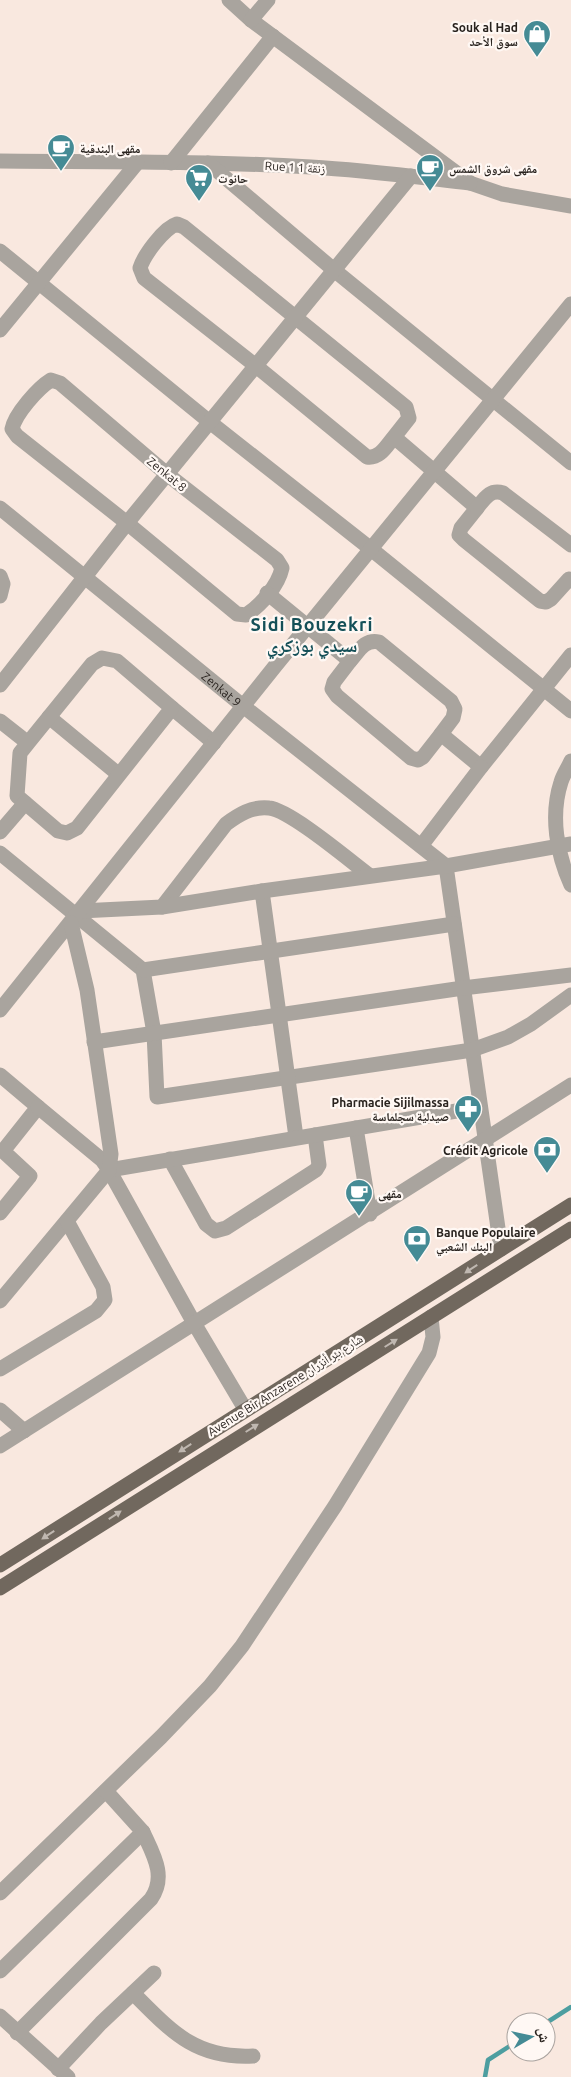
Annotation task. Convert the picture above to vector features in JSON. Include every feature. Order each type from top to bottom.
[{"type":"main road","name":"Avenue Bir Anzarene شارع بئر أنزران","points":[[0,1564],[571,1205]]},
{"type":"main road","name":"Avenue Bir Anzarene شارع بئر أنزران","points":[[0,1588],[571,1229]]},
{"type":"street","points":[[228,0],[470,183],[502,194],[571,206]]},
{"type":"street","points":[[252,20],[268,0]]},
{"type":"street","points":[[171,163],[274,36]]},
{"type":"street","name":"Rue 1 زنقة 1","points":[[0,161],[311,167],[470,183]]},
{"type":"street","points":[[0,330],[137,163]]},
{"type":"street","points":[[208,164],[334,270],[571,463]]},
{"type":"street","points":[[0,685],[127,523],[412,176]]},
{"type":"street","points":[[177,224],[184,227],[295,318],[406,407],[408,418],[378,456],[367,458],[256,366],[144,278],[140,268],[143,260],[169,227],[177,224]]},
{"type":"street","points":[[0,251],[39,281],[210,423],[371,548],[571,710]]},
{"type":"street","points":[[0,1010],[433,471],[571,304]]},
{"type":"street","name":"Zenkat 8","points":[[127,523],[17,436],[12,429],[14,420],[44,384],[51,380],[60,384],[168,475],[276,560],[282,568],[279,578],[267,593]]},
{"type":"street","points":[[394,437],[477,508]]},
{"type":"street","points":[[570,578],[551,599],[546,602],[540,601],[460,535],[461,528],[477,508],[489,494],[496,491],[503,493],[571,545]]},
{"type":"street","name":"Zenkat 9","points":[[0,508],[243,706],[446,866]]},
{"type":"street","points":[[127,523],[237,614],[246,615],[253,610],[267,593],[350,661]]},
{"type":"street","points":[[0,576],[4,584],[0,596]]},
{"type":"street","points":[[372,641],[379,642],[451,701],[455,709],[453,718],[418,760],[411,758],[337,696],[332,689],[334,682],[350,661],[363,644],[372,641]]},
{"type":"street","points":[[421,846],[571,655]]},
{"type":"street","points":[[0,832],[16,816],[21,800],[23,744],[49,717],[92,664],[102,658],[117,661],[214,743]]},
{"type":"street","points":[[21,800],[58,830],[68,834],[77,828],[172,708]]},
{"type":"street","points":[[49,717],[118,774]]},
{"type":"street","points":[[0,721],[23,744]]},
{"type":"street","points":[[441,734],[482,766]]},
{"type":"street","points":[[571,761],[561,783],[556,813],[571,884]]},
{"type":"street","points":[[162,907],[226,824],[237,816],[259,808],[269,808],[290,816],[369,876]]},
{"type":"street","points":[[76,917],[162,907],[262,891],[446,866],[564,845]]},
{"type":"street","points":[[0,853],[76,917],[144,970],[154,1033],[157,1097],[472,1050],[508,1037],[571,996]]},
{"type":"street","points":[[446,866],[501,1249]]},
{"type":"street","points":[[262,891],[296,1137]]},
{"type":"street","points":[[0,1301],[109,1170],[112,1154],[76,917]]},
{"type":"street","points":[[144,970],[454,924]]},
{"type":"street","points":[[94,1042],[571,974]]},
{"type":"street","points":[[0,1075],[102,1160],[245,1409]]},
{"type":"street","points":[[0,1446],[370,1214],[571,1085]]},
{"type":"street","points":[[0,1213],[30,1176],[2,1150],[38,1107]]},
{"type":"street","points":[[109,1170],[480,1107]]},
{"type":"street","points":[[356,1128],[370,1214]]},
{"type":"street","points":[[170,1159],[206,1224],[215,1231],[226,1228],[316,1170],[319,1165],[315,1134]]},
{"type":"street","points":[[0,1369],[96,1311],[105,1300],[103,1287],[67,1221]]},
{"type":"street","points":[[0,1893],[106,1791],[210,1686],[242,1646],[335,1506],[429,1353],[433,1337],[431,1318]]},
{"type":"street","points":[[0,1410],[24,1431]]},
{"type":"street","points":[[17,2033],[157,1890],[158,1867],[142,1832],[106,1791]]},
{"type":"street","points":[[0,1971],[142,1832]]},
{"type":"street","points":[[0,2016],[63,2073],[101,2023],[154,1973]]},
{"type":"street","points":[[133,1993],[165,2026],[180,2038],[198,2048],[240,2057],[253,2056]]},
{"type":"waterway","points":[[556,2017],[571,2007]]},
{"type":"waterway","points":[[485,2077],[488,2060],[506,2048]]},
{"type":"place","name":"Souk al Had سوق الأحد","points":[[537,58]]},
{"type":"place","name":"مقهى البندقية","points":[[61,172]]},
{"type":"place","name":"مقهى شروق الشمس","points":[[430,192]]},
{"type":"place","name":"حانوت","points":[[199,202]]},
{"type":"place","name":"Pharmacie Sijilmassa صيدلية سجلماسة","points":[[468,1133]]},
{"type":"place","name":"Crédit Agricole","points":[[547,1174]]},
{"type":"place","name":"مقهى","points":[[359,1217]]},
{"type":"place","name":"Banque Populaire البنك الشعبي","points":[[417,1263]]},
{"type":"district","name":"Sidi Bouzekri سيدي بوزكري","points":[[312,634]]}]
